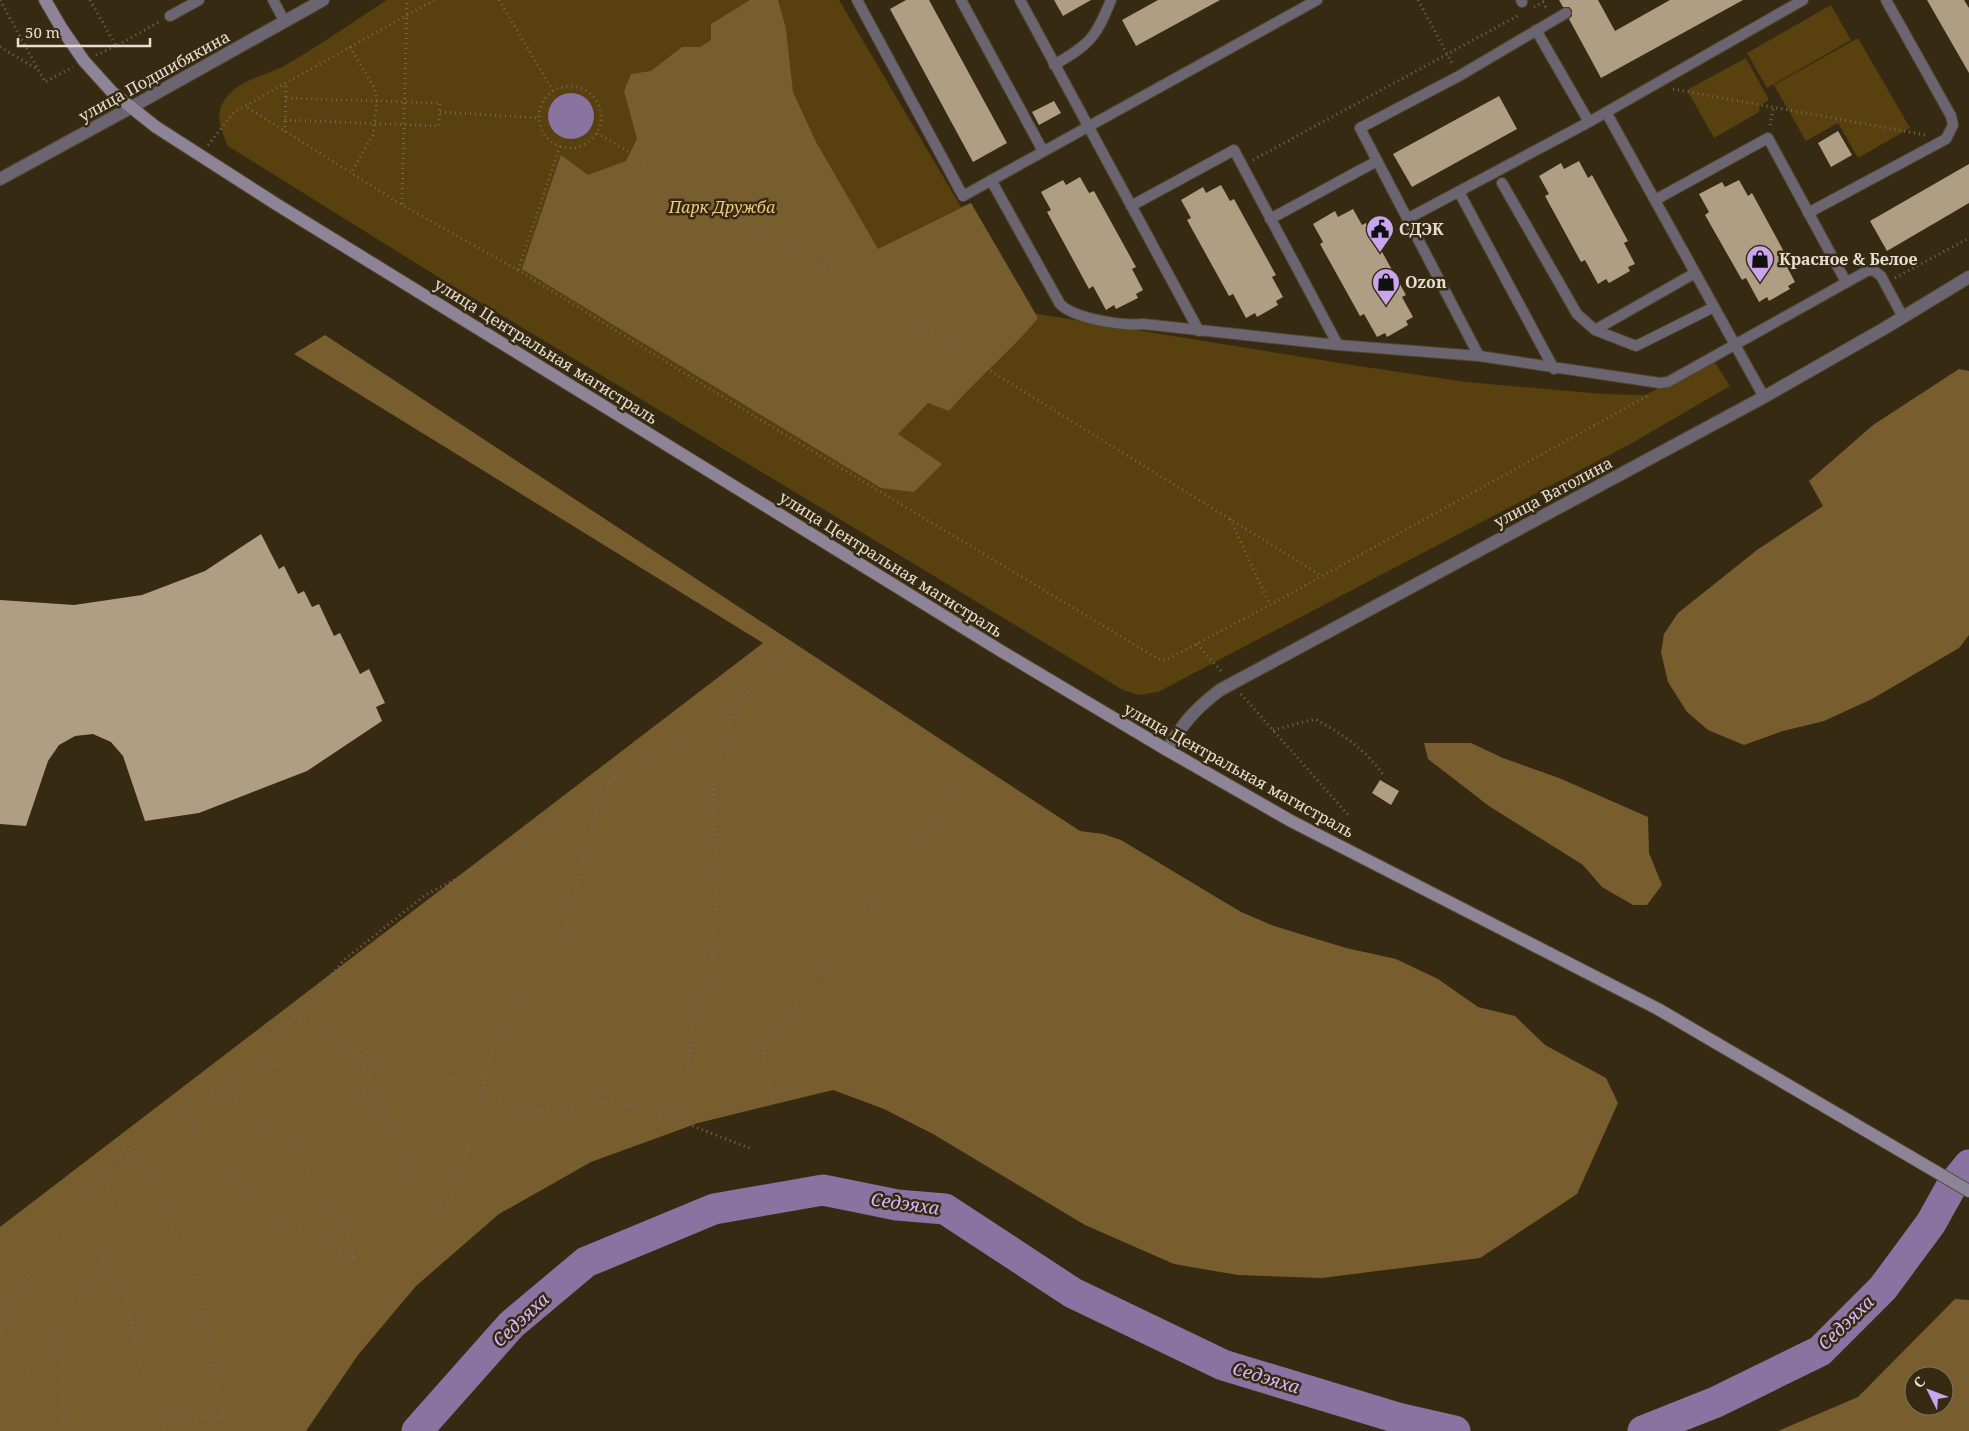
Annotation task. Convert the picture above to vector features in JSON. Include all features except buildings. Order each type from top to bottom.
[{"type":"main road","name":"улица Центральная магистраль","points":[[45,0],[62,29],[96,76],[130,108],[200,156],[1002,652],[1167,750],[1292,821],[1658,1009],[1969,1191]]},
{"type":"street","name":"улица Подшибякина","points":[[0,179],[323,0]]},
{"type":"street","name":"улица Ватолина","points":[[1167,750],[1182,726],[1199,706],[1232,684],[1764,397],[1904,317],[1969,277]]},
{"type":"lane","points":[[170,16],[199,0]]},
{"type":"lane","points":[[273,0],[285,22]]},
{"type":"lane","points":[[858,0],[963,196],[1317,0]]},
{"type":"lane","points":[[961,0],[1043,151]]},
{"type":"lane","points":[[1020,0],[1199,331]]},
{"type":"lane","points":[[1054,65],[1078,51],[1091,40],[1099,29],[1111,0]]},
{"type":"lane","points":[[1407,219],[1589,122],[1803,0]]},
{"type":"lane","points":[[1808,213],[1946,139],[1953,125],[1951,116],[1886,0]]},
{"type":"lane","points":[[1479,356],[1360,128],[1459,76],[1566,13]]},
{"type":"lane","points":[[1536,30],[1589,122]]},
{"type":"lane","points":[[1606,112],[1764,397]]},
{"type":"lane","points":[[1655,200],[1768,138],[1846,282]]},
{"type":"lane","points":[[1131,206],[1234,150],[1338,345]]},
{"type":"lane","points":[[1270,219],[1377,161]]},
{"type":"lane","points":[[991,180],[1060,304],[1066,311],[1076,315],[1132,325],[1143,324],[1338,345],[1479,356],[1660,384],[1668,382],[1867,271],[1873,270],[1878,272],[1904,317]]},
{"type":"lane","points":[[1502,183],[1577,314],[1595,330],[1636,346],[1714,307]]},
{"type":"lane","points":[[1459,192],[1554,369]]},
{"type":"lane","points":[[1595,330],[1695,273]]},
{"type":"path","points":[[0,0],[45,82],[170,16]]},
{"type":"path","points":[[90,0],[116,46]]},
{"type":"path","points":[[402,205],[406,0]]},
{"type":"path","points":[[200,156],[234,112],[434,0]]},
{"type":"path","points":[[499,0],[552,91]]},
{"type":"path","points":[[1418,0],[1459,76]]},
{"type":"path","points":[[1537,5],[1543,2]]},
{"type":"path","points":[[1242,166],[1516,16]]},
{"type":"path","points":[[0,47],[38,69]]},
{"type":"path","points":[[350,48],[374,87],[377,101],[374,135],[351,172]]},
{"type":"path","points":[[285,132],[286,84]]},
{"type":"path","points":[[577,86],[592,94],[601,108],[601,125],[590,141],[581,146],[570,148],[560,146],[543,132],[539,118],[542,103],[552,91],[560,87],[577,86]]},
{"type":"path","points":[[1653,86],[1774,106],[1946,139]]},
{"type":"path","points":[[285,120],[439,126],[440,112],[440,103],[286,98]]},
{"type":"path","points":[[245,106],[402,205],[518,270],[741,408],[1160,660],[1166,660],[1270,605],[1645,395]]},
{"type":"path","points":[[1768,138],[1774,106]]},
{"type":"path","points":[[440,112],[539,118]]},
{"type":"path","points":[[597,133],[866,294],[1322,576]]},
{"type":"path","points":[[518,270],[560,146]]},
{"type":"path","points":[[1230,518],[1270,605]]},
{"type":"path","points":[[1197,644],[1350,817]]},
{"type":"path","points":[[0,1335],[16,1294],[102,1166],[202,1103],[272,1047],[295,1016],[344,960],[424,896],[531,838],[612,779],[736,706],[789,646]]},
{"type":"path","points":[[674,1119],[688,1071],[692,1019],[712,966],[718,870],[713,821],[713,780],[736,706]]},
{"type":"path","points":[[1273,730],[1315,719],[1339,732],[1363,750],[1384,776]]},
{"type":"path","points":[[772,1103],[763,1045],[859,919],[874,889],[905,860],[939,818],[968,761]]},
{"type":"path","points":[[359,1054],[386,1114],[402,1162],[440,1220],[457,1182],[482,1103],[480,1095],[496,1035],[565,932],[596,810],[612,779]]},
{"type":"path","points":[[295,1016],[308,1020],[359,1054],[419,1077],[454,1080],[510,1109],[546,1110],[598,1101],[643,1107],[752,1148]]},
{"type":"path","points":[[257,1059],[326,1080],[363,1094],[386,1114]]},
{"type":"path","points":[[188,1112],[216,1158],[241,1188],[273,1216],[354,1258],[347,1229],[310,1177],[257,1059]]},
{"type":"path","points":[[220,1089],[262,1128],[297,1150]]},
{"type":"path","points":[[101,1267],[126,1296],[140,1367],[165,1403],[178,1415],[223,1418],[211,1347],[193,1266],[158,1201],[133,1147]]},
{"type":"path","points":[[0,1397],[17,1386],[53,1340],[101,1267],[115,1211],[102,1166]]},
{"type":"path","points":[[53,1340],[63,1356],[63,1421],[66,1431]]},
{"type":"path","points":[[164,1431],[170,1408]]},
{"type":"green space","name":"Парк Дружба","points":[[387,0],[839,0],[961,207],[971,203],[1032,313],[1466,382],[1603,394],[1645,395],[1714,361],[1730,386],[1632,443],[1158,692],[1139,695],[1123,690],[435,275],[228,146],[219,117],[222,105],[230,93],[252,79],[284,66]]},
{"type":"green space","points":[[750,0],[778,0],[786,29],[793,92],[816,142],[878,249],[971,203],[1038,318],[949,411],[928,403],[898,434],[942,464],[914,492],[881,488],[522,269],[561,155],[588,175],[626,161],[637,139],[624,91],[631,74],[651,71],[682,47],[700,47],[711,40],[711,24]]},
{"type":"green space","points":[[1831,5],[1851,40],[1767,88],[1747,53]]},
{"type":"green space","points":[[1858,38],[1910,128],[1858,158],[1838,123],[1806,141],[1774,85]]},
{"type":"green space","points":[[1746,58],[1769,100],[1760,105],[1759,112],[1714,138],[1687,90]]},
{"type":"green space","points":[[325,335],[1080,831],[1103,834],[1121,840],[1241,912],[1274,926],[1346,948],[1396,959],[1438,979],[1478,1007],[1515,1016],[1545,1045],[1606,1078],[1618,1103],[1577,1194],[1480,1258],[1322,1278],[1238,1275],[1174,1264],[1085,1225],[933,1134],[884,1109],[833,1090],[698,1123],[591,1162],[499,1214],[416,1286],[358,1355],[306,1431],[0,1431],[0,1227],[763,643],[294,354]]},
{"type":"green space","points":[[1959,369],[1969,371],[1969,635],[1959,648],[1872,699],[1824,721],[1783,731],[1744,745],[1708,730],[1687,712],[1668,682],[1661,652],[1664,634],[1678,613],[1757,550],[1823,506],[1809,481],[1873,425]]},
{"type":"green space","points":[[1424,743],[1471,743],[1503,758],[1559,778],[1648,817],[1649,853],[1662,885],[1647,905],[1633,905],[1602,887],[1583,865],[1489,806],[1428,759]]},
{"type":"green space","points":[[1955,1299],[1969,1300],[1969,1431],[1778,1431],[1858,1397]]},
{"type":"shaded area","points":[[571,93],[584,97],[590,103],[594,116],[590,129],[584,135],[571,139],[558,135],[552,129],[548,116],[552,103],[558,97]]},
{"type":"waterway","name":"Седэяха","points":[[1643,1431],[1716,1402],[1820,1351],[1883,1288],[1931,1223],[1951,1187],[1969,1165]]},
{"type":"waterway","name":"Седэяха","points":[[417,1431],[511,1325],[586,1262],[714,1209],[823,1190],[897,1205],[945,1209],[1073,1293],[1223,1365],[1398,1418],[1455,1431]]},
{"type":"place","name":"СДЭК","points":[[1380,253]]},
{"type":"place","name":"Красное & Белое","points":[[1760,283]]},
{"type":"place","name":"Ozon","points":[[1386,306]]}]
